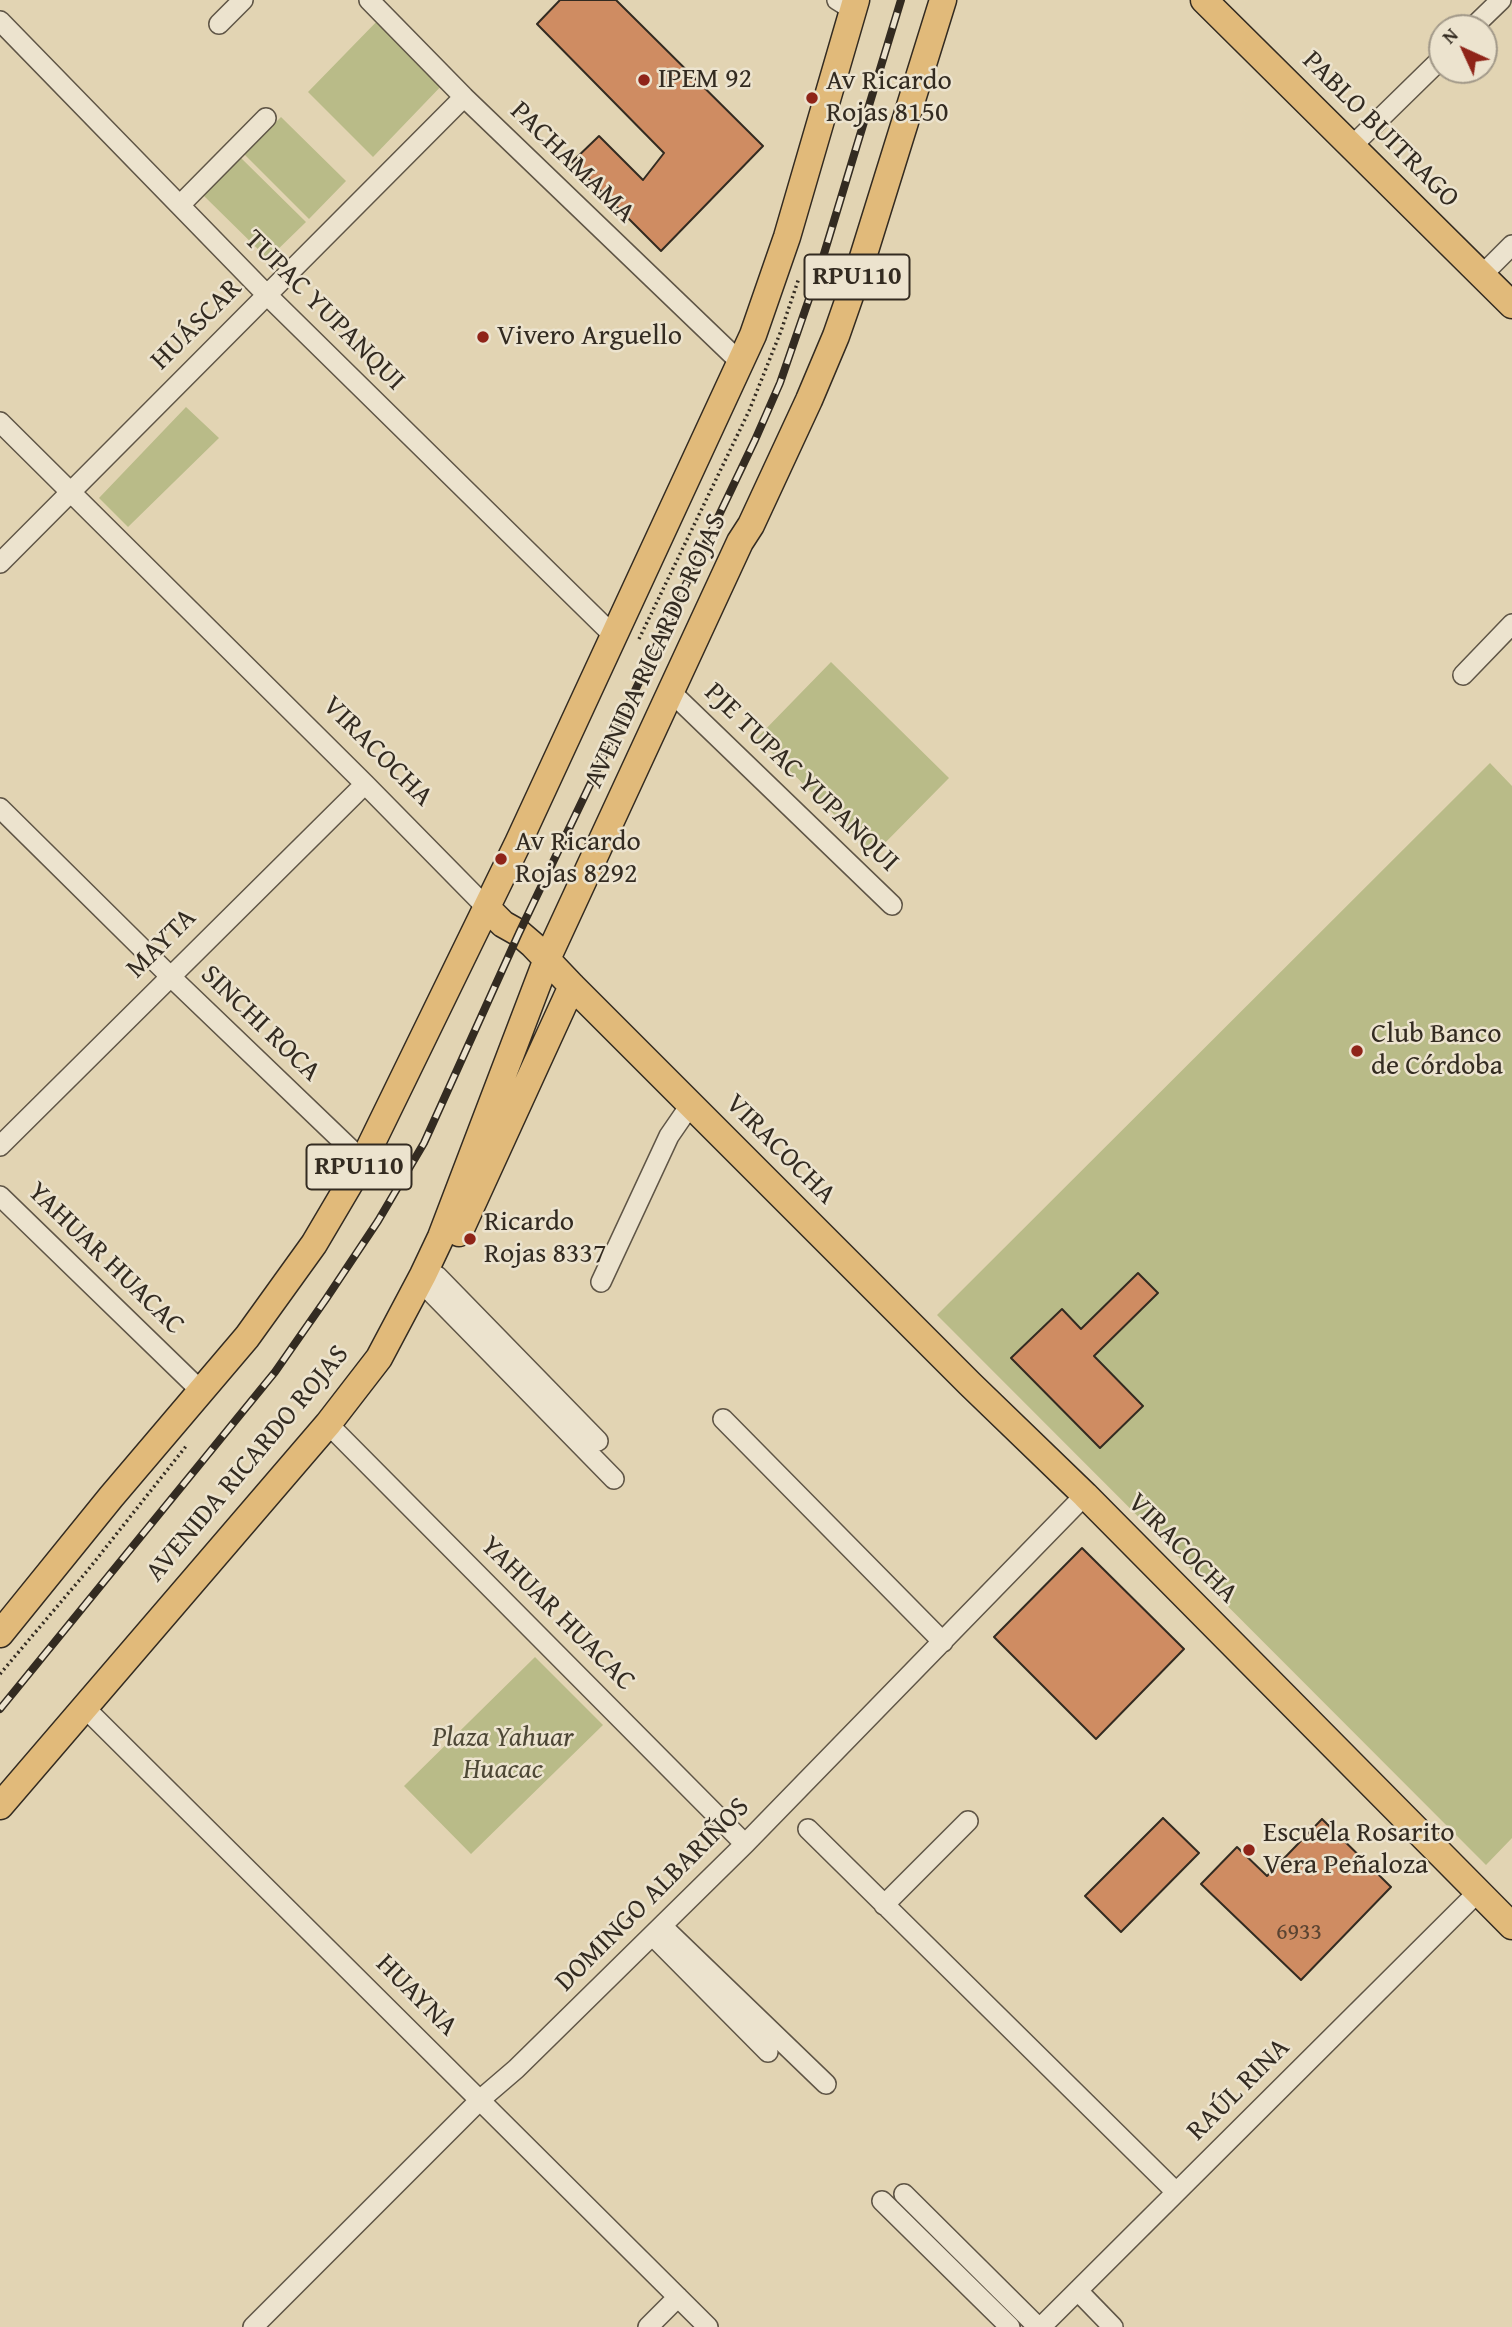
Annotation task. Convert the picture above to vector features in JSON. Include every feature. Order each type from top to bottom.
[{"type":"main road","name":"AVENIDA RICARDO ROJAS","points":[[0,1806],[328,1424],[379,1358],[441,1237],[547,959],[670,691],[791,439],[836,336],[943,0]]},
{"type":"main road","name":"PABLO BUITRAGO","points":[[1204,0],[1512,304]]},
{"type":"main road","name":"AVENIDA RICARDO ROJAS","points":[[4,1621],[247,1337],[295,1272],[363,1161],[487,908],[767,299],[783,250],[849,3]]},
{"type":"main road","name":"VIRACOCHA","points":[[487,908],[547,959],[951,1365],[1085,1495],[1512,1926]]},
{"type":"main road","points":[[379,1358],[411,1318],[433,1283],[523,1098],[572,986]]},
{"type":"street","points":[[219,24],[243,0]]},
{"type":"street","name":"PACHAMAMA","points":[[369,0],[464,97],[740,362]]},
{"type":"street","points":[[1486,14],[1501,0]]},
{"type":"street","name":"TUPAC YUPANQUI","points":[[0,21],[267,295],[614,636]]},
{"type":"street","points":[[1352,146],[1428,72]]},
{"type":"street","name":"HUÁSCAR","points":[[0,563],[464,97]]},
{"type":"street","points":[[180,205],[266,118]]},
{"type":"street","points":[[1482,275],[1512,245]]},
{"type":"street","name":"VIRACOCHA","points":[[0,422],[487,908]]},
{"type":"street","points":[[1463,675],[1512,624]]},
{"type":"street","name":"PJE TUPAC YUPANQUI","points":[[670,691],[892,905]]},
{"type":"street","name":"MAYTA","points":[[0,1146],[365,784]]},
{"type":"street","name":"SINCHI ROCA","points":[[0,808],[363,1161]]},
{"type":"street","points":[[601,1282],[669,1136],[691,1104]]},
{"type":"street","name":"YAHUAR HUACAC","points":[[0,1196],[201,1391]]},
{"type":"street","points":[[433,1283],[598,1441]]},
{"type":"street","points":[[433,1283],[614,1479]]},
{"type":"street","points":[[723,1419],[943,1642]]},
{"type":"street","name":"YAHUAR HUACAC","points":[[328,1424],[745,1844]]},
{"type":"street","name":"DOMINGO ALBARIÑOS","points":[[253,2327],[481,2099],[658,1931],[745,1844],[1085,1495]]},
{"type":"street","name":"HUAYNA","points":[[84,1707],[708,2327]]},
{"type":"street","points":[[884,1905],[968,1821]]},
{"type":"street","points":[[808,1829],[1176,2192]]},
{"type":"street","name":"RAÚL RINA","points":[[1040,2327],[1477,1893]]},
{"type":"street","points":[[658,1931],[768,2052]]},
{"type":"street","points":[[658,1931],[826,2084]]},
{"type":"street","points":[[904,2194],[1040,2327]]},
{"type":"street","points":[[883,2201],[1010,2327]]},
{"type":"street","points":[[1078,2291],[1113,2327]]},
{"type":"street","points":[[648,2327],[678,2297]]},
{"type":"path","points":[[0,1674],[118,1532]]},
{"type":"green space","points":[[382,16],[447,80],[373,157],[308,92]]},
{"type":"green space","points":[[281,117],[346,181],[309,219],[244,154]]},
{"type":"green space","points":[[240,157],[306,222],[268,259],[203,195]]},
{"type":"green space","points":[[186,407],[219,438],[128,527],[99,498]]},
{"type":"green space","points":[[831,662],[949,778],[874,854],[757,738]]},
{"type":"green space","name":"Club Banco de Córdoba","points":[[1490,763],[1512,786],[1512,1838],[1486,1865],[937,1315]]},
{"type":"green space","name":"Plaza Yahuar Huacac","points":[[535,1657],[603,1725],[471,1854],[404,1786]]},
{"type":"building","name":"IPEM 92","points":[[560,0],[616,0],[763,146],[661,251],[572,162],[599,136],[643,180],[664,153],[537,24]]},
{"type":"building","points":[[1138,1273],[1158,1293],[1094,1356],[1143,1406],[1100,1448],[1011,1358],[1062,1309],[1081,1329]]},
{"type":"building","points":[[1082,1548],[1184,1649],[1096,1739],[994,1637]]},
{"type":"building","points":[[1163,1818],[1199,1853],[1121,1932],[1085,1896]]},
{"type":"building","points":[[1322,1819],[1391,1887],[1301,1980],[1201,1884],[1237,1847],[1267,1876]]},
{"type":"railway","points":[[0,1709],[275,1372],[378,1221],[424,1143],[519,933],[780,383],[820,267],[901,0]]},
{"type":"place","name":"IPEM 92","points":[[644,80]]},
{"type":"place","name":"Av Ricardo Rojas 8150","points":[[812,98]]},
{"type":"place","name":"Vivero Arguello","points":[[483,337]]},
{"type":"place","name":"Av Ricardo Rojas 8292","points":[[501,859]]},
{"type":"place","name":"Club Banco de Córdoba","points":[[1357,1051]]},
{"type":"place","name":"Ricardo Rojas 8337","points":[[470,1239]]},
{"type":"place","name":"Escuela Rosarito Vera Peñaloza","points":[[1249,1850]]}]
